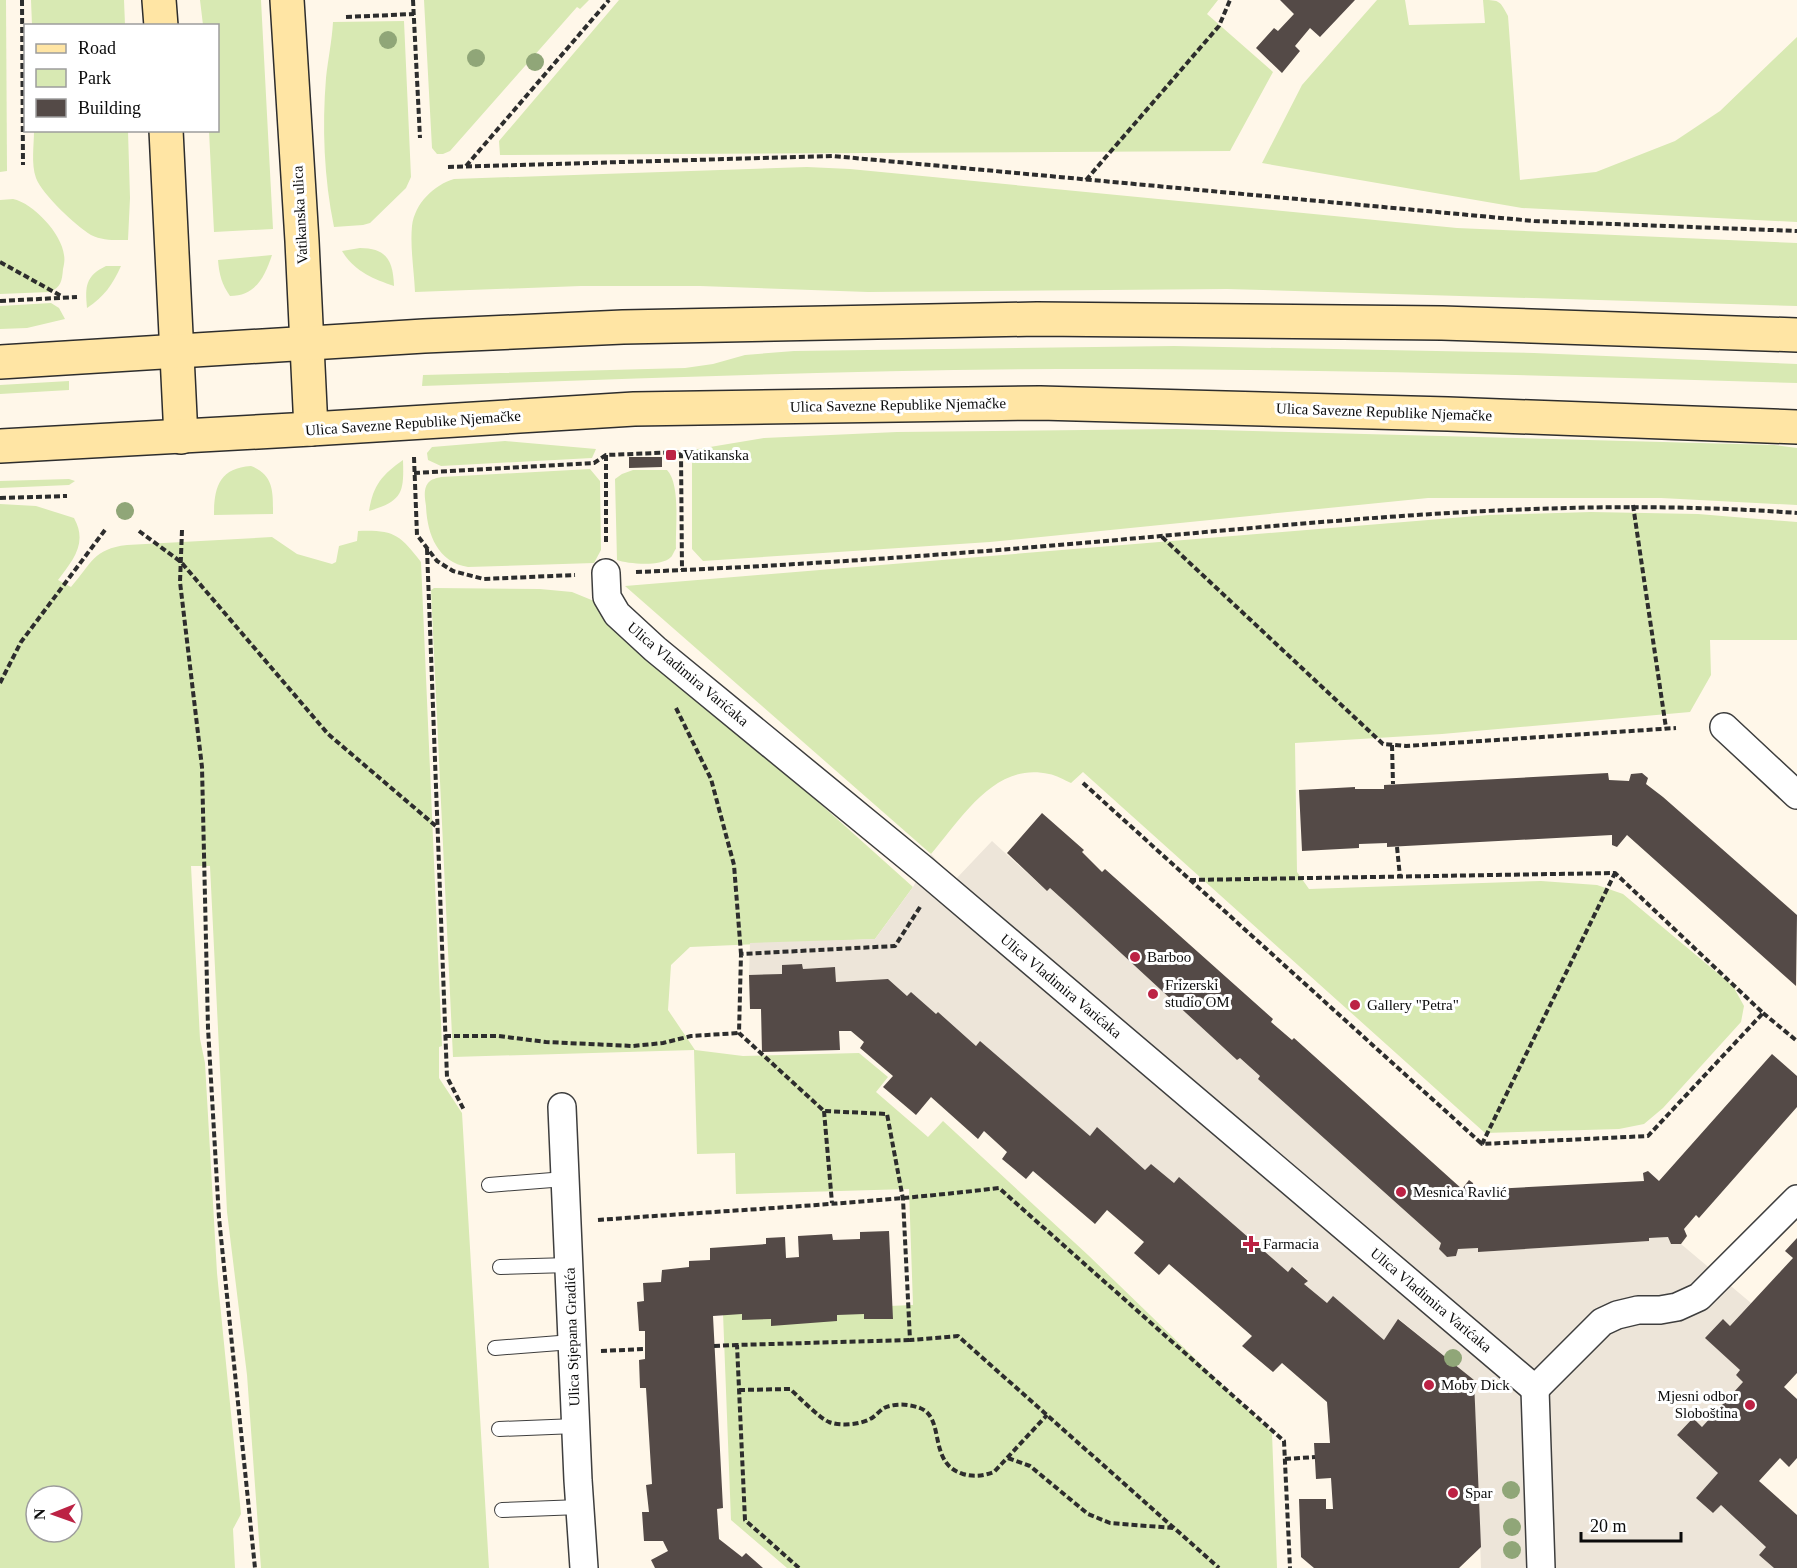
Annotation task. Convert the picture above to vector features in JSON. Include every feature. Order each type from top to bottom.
[{"type":"main road","points":[[159,0],[161,24]]},
{"type":"main road","name":"Vatikanska ulica","points":[[287,0],[311,429]]},
{"type":"main road","points":[[166,132],[181,437]]},
{"type":"main road","points":[[0,362],[307,342],[623,327],[1037,319],[1442,323],[1797,334]]},
{"type":"main road","name":"Ulica Savezne Republike Njemačke","points":[[0,446],[634,409],[1040,403],[1448,414],[1797,427]]},
{"type":"street","name":"Ulica Vladimira Varićaka","points":[[606,573],[607,597],[617,614],[656,649],[937,880],[1535,1389]]},
{"type":"street","points":[[1724,727],[1797,795]]},
{"type":"street","name":"Ulica Stjepana Gradića","points":[[562,1107],[569,1265],[584,1347],[576,1426],[584,1568]]},
{"type":"street","points":[[1541,1568],[1535,1389],[1602,1322],[1617,1315],[1638,1310],[1677,1307],[1699,1297],[1797,1200]]},
{"type":"lane","points":[[489,1185],[565,1179]]},
{"type":"lane","points":[[500,1267],[569,1265]]},
{"type":"lane","points":[[495,1348],[584,1347]]},
{"type":"lane","points":[[499,1429],[576,1426]]},
{"type":"lane","points":[[502,1510],[580,1507]]},
{"type":"path","points":[[21,0],[22,165]]},
{"type":"path","points":[[413,0],[420,138]]},
{"type":"path","points":[[465,166],[609,0]]},
{"type":"path","points":[[1086,181],[1219,26],[1230,0]]},
{"type":"path","points":[[346,17],[414,14]]},
{"type":"path","points":[[448,166],[833,156],[1534,221],[1797,231]]},
{"type":"path","points":[[0,262],[64,298]]},
{"type":"path","points":[[0,301],[76,297]]},
{"type":"path","points":[[413,452],[417,535],[437,561],[453,571],[484,579],[825,564],[1420,514],[1532,507],[1724,507],[1797,513]]},
{"type":"path","points":[[414,473],[594,464],[606,455],[681,452],[682,570]]},
{"type":"path","points":[[606,455],[606,573]]},
{"type":"path","points":[[0,498],[67,496]]},
{"type":"path","points":[[1633,506],[1666,728]]},
{"type":"path","points":[[0,683],[21,642],[105,530]]},
{"type":"path","points":[[182,530],[180,582],[202,767],[208,1028],[219,1218],[255,1568]]},
{"type":"path","points":[[139,531],[181,562],[328,734],[437,827]]},
{"type":"path","points":[[1162,536],[1383,744],[1406,746],[1676,728]]},
{"type":"path","points":[[427,547],[447,1077],[464,1110]]},
{"type":"path","points":[[675,705],[711,779],[735,865],[741,954],[739,1033]]},
{"type":"path","points":[[1392,745],[1393,784]]},
{"type":"path","points":[[1083,783],[1482,1144],[1648,1136],[1762,1013]]},
{"type":"path","points":[[1397,847],[1400,877]]},
{"type":"path","points":[[1190,880],[1615,873],[1762,1013],[1797,1041]]},
{"type":"path","points":[[1482,1144],[1615,873]]},
{"type":"path","points":[[741,954],[895,946],[937,880]]},
{"type":"path","points":[[446,1036],[499,1036],[546,1042],[633,1046],[663,1043],[691,1036],[739,1033],[824,1111],[886,1114],[903,1199],[910,1340]]},
{"type":"path","points":[[824,1111],[832,1203]]},
{"type":"path","points":[[587,1221],[903,1199],[999,1188],[1284,1441],[1290,1568]]},
{"type":"path","points":[[714,1347],[910,1340],[958,1336],[1219,1568]]},
{"type":"path","points":[[737,1345],[745,1520],[799,1568]]},
{"type":"path","points":[[584,1347],[645,1349]]},
{"type":"path","points":[[739,1390],[790,1389],[828,1422],[845,1424],[870,1419],[883,1408],[896,1405],[923,1409],[931,1417],[940,1454],[948,1466],[957,1472],[971,1476],[984,1476],[994,1472],[1047,1415]]},
{"type":"path","points":[[1285,1459],[1315,1457]]},
{"type":"path","points":[[1008,1458],[1030,1466],[1088,1514],[1110,1523],[1174,1528]]},
{"type":"green space","points":[[0,0],[6,0],[7,171],[0,172]]},
{"type":"green space","points":[[31,0],[124,0],[125,24],[32,24]]},
{"type":"green space","points":[[200,0],[261,0],[273,229],[214,232],[209,132],[219,132],[219,24],[203,24]]},
{"type":"green space","points":[[424,0],[589,0],[580,9],[577,7],[450,151],[437,154],[432,148]]},
{"type":"green space","points":[[619,0],[1218,0],[1207,14],[1273,72],[1230,151],[500,155],[499,141]]},
{"type":"green space","points":[[1377,0],[1405,0],[1409,25],[1485,23],[1483,0],[1496,1],[1501,4],[1508,16],[1520,180],[1596,172],[1675,141],[1720,111],[1797,37],[1797,222],[1522,208],[1262,163],[1302,85]]},
{"type":"green space","points":[[404,21],[411,177],[406,188],[370,223],[334,227],[328,190],[324,134],[326,78],[333,22]]},
{"type":"green space","points":[[34,132],[128,132],[130,198],[128,240],[105,239],[85,231],[52,201],[39,185],[34,173]]},
{"type":"green space","points":[[807,167],[850,169],[1457,228],[1797,243],[1797,306],[1227,289],[868,292],[700,286],[581,286],[415,292],[411,242],[414,218],[421,203],[433,190],[454,179]]},
{"type":"green space","points":[[13,199],[29,206],[37,213],[52,229],[62,247],[64,261],[61,280],[59,286],[50,292],[0,294],[0,200]]},
{"type":"green space","points":[[360,248],[377,250],[387,258],[392,270],[394,286],[365,273],[352,264],[342,251]]},
{"type":"green space","points":[[272,255],[266,270],[253,289],[247,293],[230,296],[221,279],[218,260]]},
{"type":"green space","points":[[106,266],[121,266],[107,290],[87,308],[86,294],[90,278]]},
{"type":"green space","points":[[51,303],[59,308],[65,319],[27,328],[0,329],[0,306]]},
{"type":"green space","points":[[1174,346],[1534,353],[1797,364],[1797,383],[1383,372],[1045,369],[778,374],[422,386],[423,375],[685,368],[713,364],[745,355],[794,351]]},
{"type":"green space","points":[[69,381],[69,390],[0,394],[0,385]]},
{"type":"green space","points":[[1176,429],[1774,445],[1797,448],[1797,505],[1661,498],[1428,498],[990,542],[703,561],[692,549],[692,450],[764,438],[897,432]]},
{"type":"green space","points":[[505,441],[596,449],[592,458],[441,466],[428,460],[427,453],[432,447]]},
{"type":"green space","points":[[403,460],[403,480],[399,494],[389,503],[369,511],[373,494],[380,481]]},
{"type":"green space","points":[[251,466],[264,474],[271,485],[273,514],[214,515],[215,496],[220,481],[232,471]]},
{"type":"green space","points":[[590,469],[600,481],[601,550],[594,563],[468,567],[448,559],[436,545],[429,526],[425,494],[426,485],[432,480],[441,477]]},
{"type":"green space","points":[[633,470],[667,470],[671,477],[676,496],[676,549],[667,560],[653,563],[629,563],[617,560],[615,479]]},
{"type":"green space","points":[[69,479],[75,481],[69,485],[0,488],[0,481]]},
{"type":"green space","points":[[0,504],[36,506],[74,518],[80,535],[77,551],[58,580],[71,587],[94,558],[107,550],[127,545],[272,537],[297,554],[332,564],[336,562],[339,546],[357,541],[358,531],[380,531],[401,540],[421,562],[442,1046],[439,1047],[439,1078],[462,1113],[489,1568],[261,1568],[247,1375],[227,1212],[210,866],[191,866],[200,1039],[205,1063],[217,1273],[241,1514],[233,1529],[235,1568],[0,1568]]},
{"type":"green space","points":[[1591,512],[1698,514],[1797,522],[1797,640],[1710,640],[1711,675],[1690,712],[1442,734],[1295,743],[1297,872],[1309,889],[1541,881],[1597,885],[1623,894],[1733,986],[1744,1006],[1741,1022],[1663,1108],[1644,1124],[1619,1129],[1485,1133],[1083,772],[1071,783],[1052,775],[1030,772],[1012,776],[996,784],[967,810],[931,854],[625,586],[1489,515]]},
{"type":"green space","points":[[434,588],[540,589],[572,592],[594,601],[913,887],[875,939],[690,947],[671,965],[668,1010],[695,1050],[743,1056],[859,1053],[888,1077],[876,1092],[928,1137],[943,1121],[1088,1255],[1272,1433],[1277,1568],[787,1568],[731,1520],[723,1313],[913,1305],[909,1189],[736,1194],[735,1153],[697,1154],[694,1050],[453,1057],[431,590]]},
{"type":"shaded area","points":[[992,841],[1047,891],[1050,888],[1237,1060],[1240,1058],[1441,1243],[1439,1249],[1447,1257],[1456,1256],[1458,1249],[1478,1248],[1478,1252],[1648,1241],[1649,1238],[1668,1237],[1671,1244],[1681,1244],[1751,1303],[1730,1326],[1723,1319],[1740,1370],[1736,1375],[1743,1382],[1702,1427],[1693,1418],[1677,1435],[1718,1473],[1697,1498],[1713,1513],[1721,1505],[1766,1547],[1759,1555],[1774,1568],[1481,1568],[1474,1380],[1399,1319],[1384,1340],[1333,1296],[1327,1303],[1304,1284],[1308,1280],[1293,1267],[1288,1272],[1179,1178],[1174,1183],[1151,1164],[1145,1170],[1097,1127],[1090,1136],[980,1041],[976,1046],[938,1012],[936,1014],[911,992],[907,996],[888,979],[836,982],[835,967],[803,969],[802,964],[783,965],[782,974],[749,975],[750,943],[875,939],[913,887],[931,854],[955,880]]},
{"type":"building","points":[[1280,0],[1355,0],[1320,37],[1310,28],[1295,46],[1300,51],[1282,73],[1256,48],[1274,28],[1278,31],[1294,14]]},
{"type":"building","points":[[629,457],[662,457],[662,467],[629,468]]},
{"type":"building","points":[[1608,773],[1609,780],[1629,781],[1631,774],[1642,773],[1648,778],[1646,784],[1797,915],[1796,986],[1627,835],[1617,847],[1612,845],[1612,835],[1387,847],[1387,843],[1359,844],[1359,848],[1302,851],[1299,790],[1355,787],[1355,789],[1384,789],[1384,785]]},
{"type":"building","points":[[1042,813],[1084,850],[1082,852],[1102,872],[1105,869],[1273,1019],[1271,1022],[1292,1040],[1294,1038],[1462,1189],[1469,1180],[1473,1183],[1474,1190],[1644,1181],[1643,1173],[1648,1171],[1659,1181],[1772,1054],[1797,1076],[1797,1107],[1699,1218],[1696,1215],[1684,1229],[1687,1236],[1681,1244],[1671,1244],[1668,1237],[1649,1238],[1649,1241],[1478,1252],[1478,1248],[1458,1249],[1456,1256],[1447,1257],[1439,1249],[1441,1243],[1258,1079],[1260,1076],[1240,1058],[1237,1060],[1050,888],[1047,891],[1007,853]]},
{"type":"building","points":[[802,964],[803,969],[835,967],[836,982],[888,979],[907,996],[911,992],[936,1014],[938,1012],[976,1046],[980,1041],[1090,1136],[1097,1127],[1145,1170],[1151,1164],[1174,1183],[1179,1177],[1288,1272],[1292,1267],[1308,1281],[1304,1284],[1327,1303],[1333,1296],[1384,1340],[1398,1319],[1474,1380],[1481,1547],[1459,1568],[1314,1568],[1301,1557],[1299,1499],[1326,1499],[1326,1509],[1333,1509],[1331,1478],[1316,1479],[1314,1443],[1330,1443],[1327,1402],[1282,1363],[1273,1372],[1242,1346],[1252,1336],[1169,1264],[1159,1275],[1134,1253],[1144,1242],[1107,1210],[1095,1224],[1033,1171],[1026,1179],[1002,1159],[1007,1152],[984,1131],[978,1139],[931,1097],[916,1115],[883,1087],[893,1076],[860,1048],[864,1042],[851,1031],[839,1031],[840,1050],[762,1052],[761,1009],[750,1009],[749,975],[782,974],[782,965]]},
{"type":"building","points":[[889,1231],[893,1319],[864,1319],[864,1314],[837,1315],[837,1321],[771,1326],[771,1319],[742,1320],[742,1314],[713,1316],[723,1508],[717,1509],[719,1539],[742,1557],[746,1553],[763,1568],[655,1568],[651,1560],[668,1551],[663,1541],[644,1541],[642,1512],[649,1512],[646,1485],[652,1484],[646,1388],[640,1388],[639,1360],[645,1359],[645,1331],[639,1331],[637,1302],[644,1301],[643,1283],[661,1282],[662,1270],[689,1267],[689,1261],[710,1260],[710,1248],[766,1244],[766,1238],[785,1237],[786,1258],[799,1257],[798,1236],[832,1234],[833,1240],[860,1239],[860,1232]]},
{"type":"building","points":[[1797,1238],[1797,1373],[1784,1387],[1797,1399],[1797,1458],[1789,1467],[1780,1458],[1759,1481],[1797,1515],[1797,1568],[1774,1568],[1759,1555],[1766,1547],[1721,1505],[1713,1513],[1696,1498],[1718,1473],[1677,1435],[1693,1418],[1702,1427],[1743,1382],[1736,1375],[1740,1370],[1705,1338],[1723,1319],[1730,1326],[1793,1258],[1785,1251]]},
{"type":"place","name":"Vatikanska","points":[[671,455]]},
{"type":"place","name":"Barboo","points":[[1135,957]]},
{"type":"place","name":"Frizerski studio OM","points":[[1153,994]]},
{"type":"place","name":"Gallery \"Petra\"","points":[[1355,1005]]},
{"type":"place","name":"Mesnica Ravlić","points":[[1401,1192]]},
{"type":"place","name":"Farmacia","points":[[1251,1244]]},
{"type":"place","name":"Moby Dick","points":[[1429,1385]]},
{"type":"place","name":"Mjesni odbor Sloboština","points":[[1750,1405]]},
{"type":"place","name":"Spar","points":[[1453,1493]]}]
